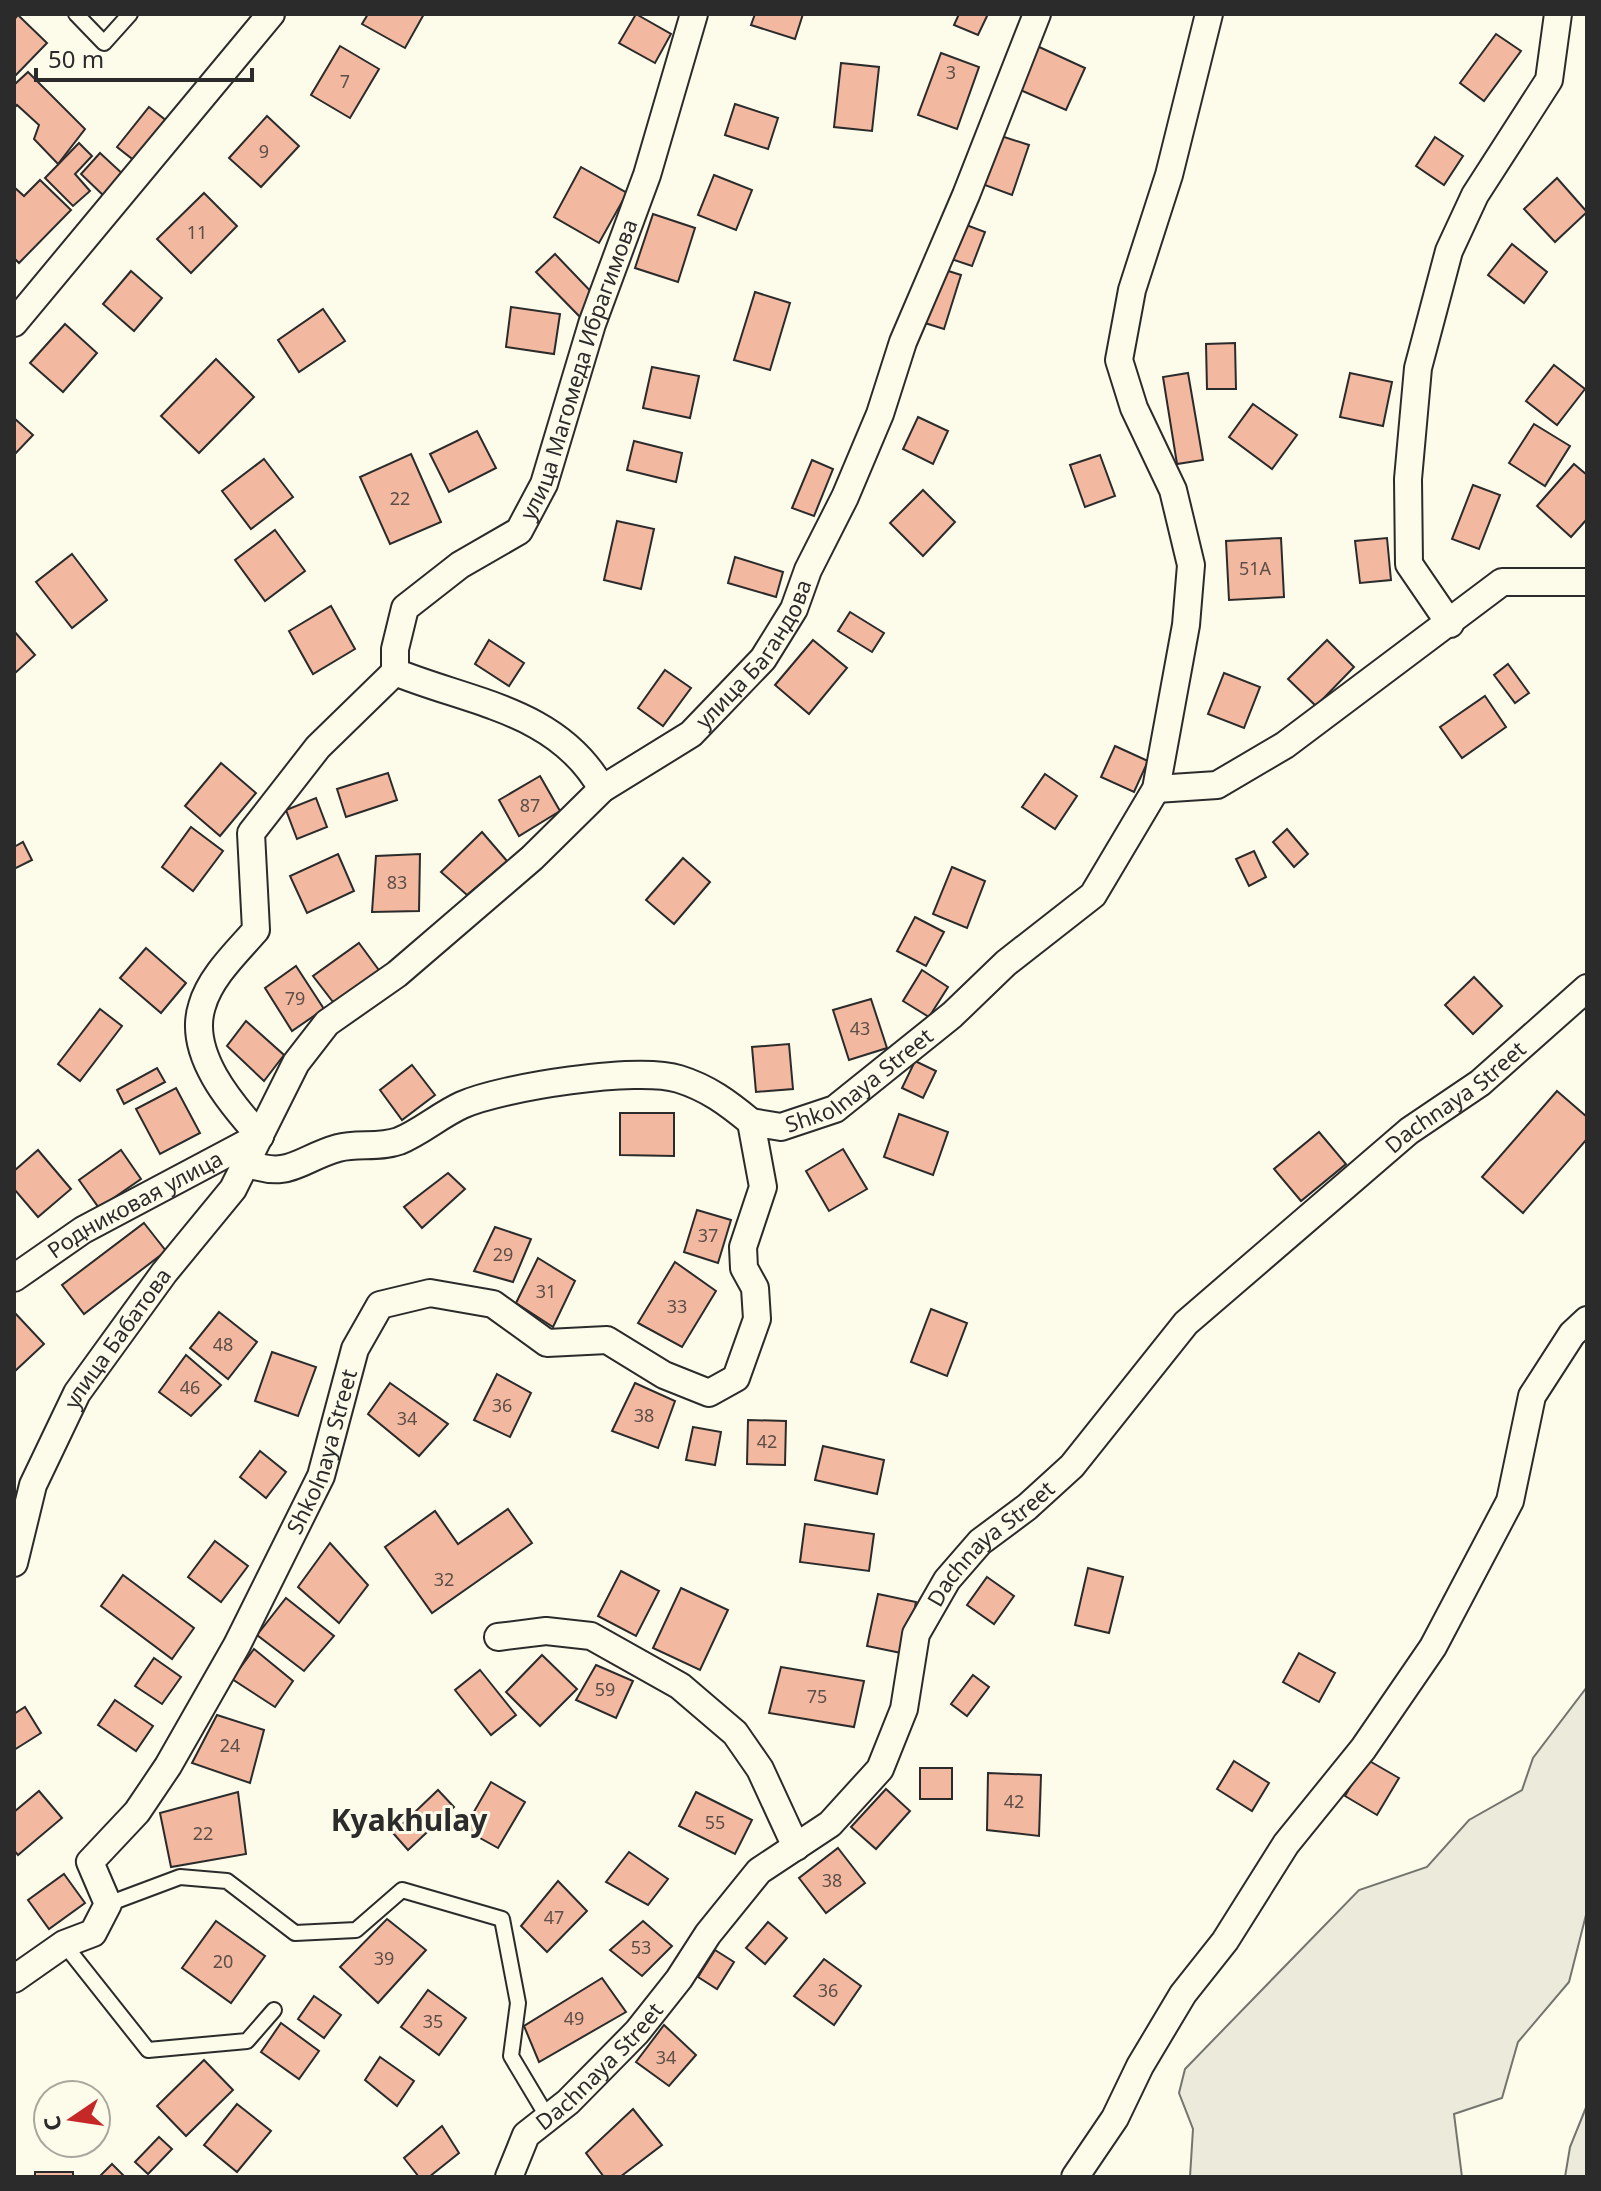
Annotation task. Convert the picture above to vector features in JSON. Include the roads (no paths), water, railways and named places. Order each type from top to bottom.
[{"type":"street","points":[[19,306],[271,14]]},
{"type":"street","name":"улица Магомеда Ибрагимова","points":[[395,672],[395,649],[405,608],[460,565],[519,531],[544,484],[592,324],[647,175],[694,14]]},
{"type":"street","name":"улица Багандова","points":[[260,1136],[296,1063],[327,1023],[397,974],[532,858],[602,789],[691,734],[763,659],[794,609],[880,414],[903,342],[966,195],[1037,14]]},
{"type":"street","points":[[1209,14],[1169,175],[1132,290],[1119,360],[1134,408],[1173,490],[1191,565],[1186,625],[1156,789],[1217,785],[1285,745],[1502,582],[1587,582]]},
{"type":"street","points":[[1450,624],[1409,564],[1408,479],[1418,368],[1449,251],[1475,195],[1549,80],[1558,14]]},
{"type":"street","points":[[260,1136],[226,1098],[202,1051],[201,1006],[221,973],[256,930],[251,833],[318,747],[395,672],[524,717],[561,739],[587,762],[602,789]]},
{"type":"street","name":"Shkolnaya Street","points":[[108,1904],[90,1862],[137,1812],[153,1789],[237,1645],[321,1476],[355,1349],[380,1305],[430,1293],[493,1304],[547,1343],[607,1340],[664,1375],[709,1393],[736,1378],[757,1319],[755,1288],[744,1268],[743,1247],[763,1187],[751,1122],[781,1127],[835,1109],[952,1015],[1006,963],[1093,895],[1156,789]]},
{"type":"street","name":"Dachnaya Street","points":[[509,2177],[526,2135],[568,2102],[637,2032],[679,1979],[708,1934],[759,1871],[830,1824],[880,1769],[904,1709],[916,1634],[947,1580],[980,1542],[1027,1507],[1072,1466],[1186,1323],[1409,1131],[1480,1083],[1587,988]]},
{"type":"street","points":[[246,1163],[269,1172],[302,1165],[338,1148],[397,1142],[464,1104],[556,1082],[624,1075],[675,1078],[715,1093],[751,1122]]},
{"type":"street","name":"улица Бабатова","points":[[14,1563],[33,1485],[77,1393],[164,1273],[233,1189],[260,1136]]},
{"type":"street","name":"Родниковая улица","points":[[14,1278],[83,1230],[260,1136]]},
{"type":"street","points":[[1075,2177],[1115,2118],[1140,2066],[1183,1994],[1225,1941],[1286,1844],[1363,1749],[1433,1647],[1510,1501],[1532,1396],[1572,1334],[1587,1320]]},
{"type":"street","points":[[498,1637],[546,1631],[591,1636],[680,1686],[743,1745],[760,1769],[796,1847]]},
{"type":"street","points":[[14,1979],[64,1944],[93,1933],[108,1904]]},
{"type":"lane","points":[[76,14],[104,43],[130,14]]},
{"type":"lane","points":[[108,1904],[180,1877],[227,1881],[295,1933],[356,1930],[402,1890],[502,1919],[518,2003],[511,2056],[548,2118]]},
{"type":"lane","points":[[64,1944],[148,2050],[247,2041],[274,2010]]},
{"type":"district","name":"Kyakhulay","points":[[409,1821]]}]
